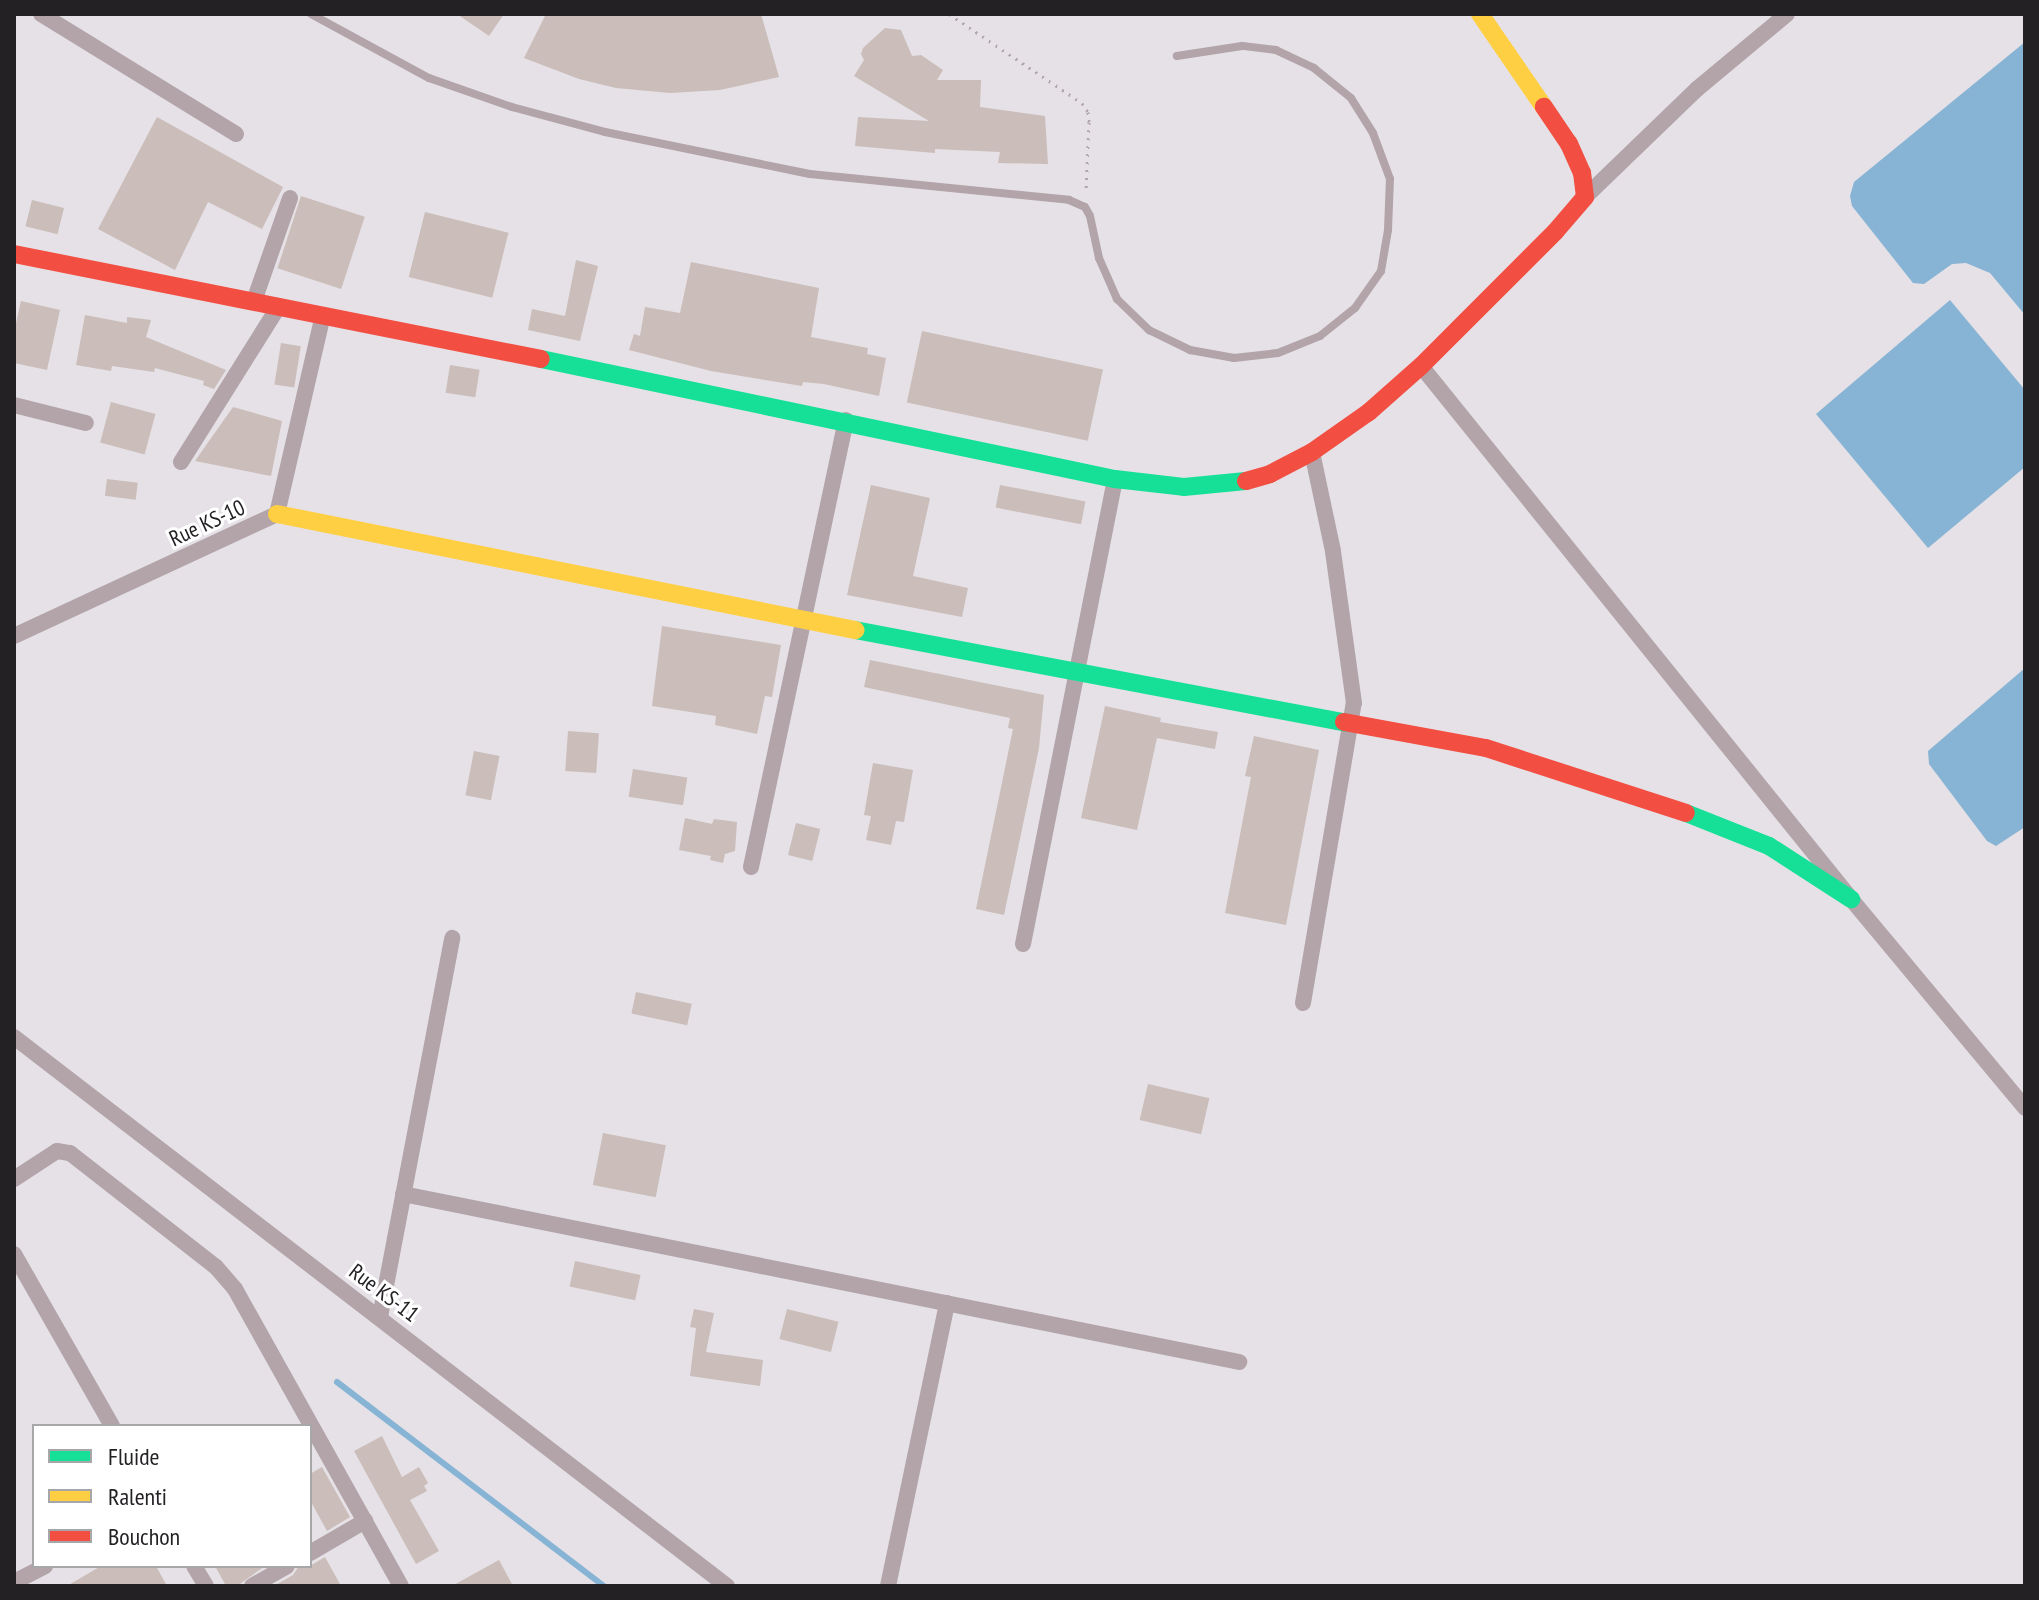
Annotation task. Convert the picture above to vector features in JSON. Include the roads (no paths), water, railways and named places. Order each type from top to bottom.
[{"type":"street","points":[[41,14],[236,134]]},
{"type":"street","points":[[1480,14],[1569,144],[1582,173],[1585,197]]},
{"type":"street","points":[[14,254],[846,420],[1115,479],[1160,486],[1218,486],[1254,479],[1340,435],[1421,366],[1555,232],[1585,197],[1708,79],[1787,14]]},
{"type":"street","points":[[254,301],[290,198]]},
{"type":"street","points":[[181,462],[279,306]]},
{"type":"street","name":"Rue KS-10","points":[[14,636],[277,514],[323,315]]},
{"type":"street","points":[[1421,366],[1851,899],[2025,1108]]},
{"type":"street","points":[[14,405],[86,423]]},
{"type":"street","points":[[751,867],[846,420]]},
{"type":"street","points":[[1303,1003],[1352,722],[1352,684],[1340,595],[1312,452]]},
{"type":"street","points":[[1023,944],[1115,479]]},
{"type":"street","points":[[277,514],[1078,674],[1486,748],[1655,801],[1787,855],[1851,899]]},
{"type":"street","points":[[380,1317],[452,938]]},
{"type":"street","name":"Rue KS-11","points":[[14,1037],[727,1586]]},
{"type":"street","points":[[14,1179],[57,1151],[70,1153],[216,1267],[235,1289],[311,1424]]},
{"type":"street","points":[[403,1194],[1239,1362]]},
{"type":"street","points":[[14,1254],[111,1424]]},
{"type":"street","points":[[888,1586],[947,1303]]},
{"type":"street","points":[[312,1426],[401,1586]]},
{"type":"street","points":[[312,1552],[365,1521]]},
{"type":"street","points":[[14,1582],[41,1568]]},
{"type":"street","points":[[195,1568],[206,1586]]},
{"type":"street","points":[[252,1586],[284,1568]]},
{"type":"lane","points":[[311,14],[429,78],[512,107],[605,132],[810,174],[1069,200],[1085,207],[1099,258],[1117,299],[1149,330],[1190,350],[1234,358],[1278,353],[1320,336],[1355,308],[1381,271],[1388,230],[1390,179],[1373,133],[1351,98],[1314,68],[1276,50],[1242,46],[1177,56]]},
{"type":"water","points":[[2025,42],[2025,315],[1990,273],[1966,263],[1952,264],[1924,284],[1913,283],[1852,206],[1850,196],[1854,182]]},
{"type":"water","points":[[1950,300],[2025,390],[2025,467],[1928,548],[1816,414]]},
{"type":"water","points":[[2025,668],[2025,827],[1996,846],[1987,841],[1929,764],[1928,751]]},
{"type":"waterway","points":[[337,1382],[604,1586]]}]
